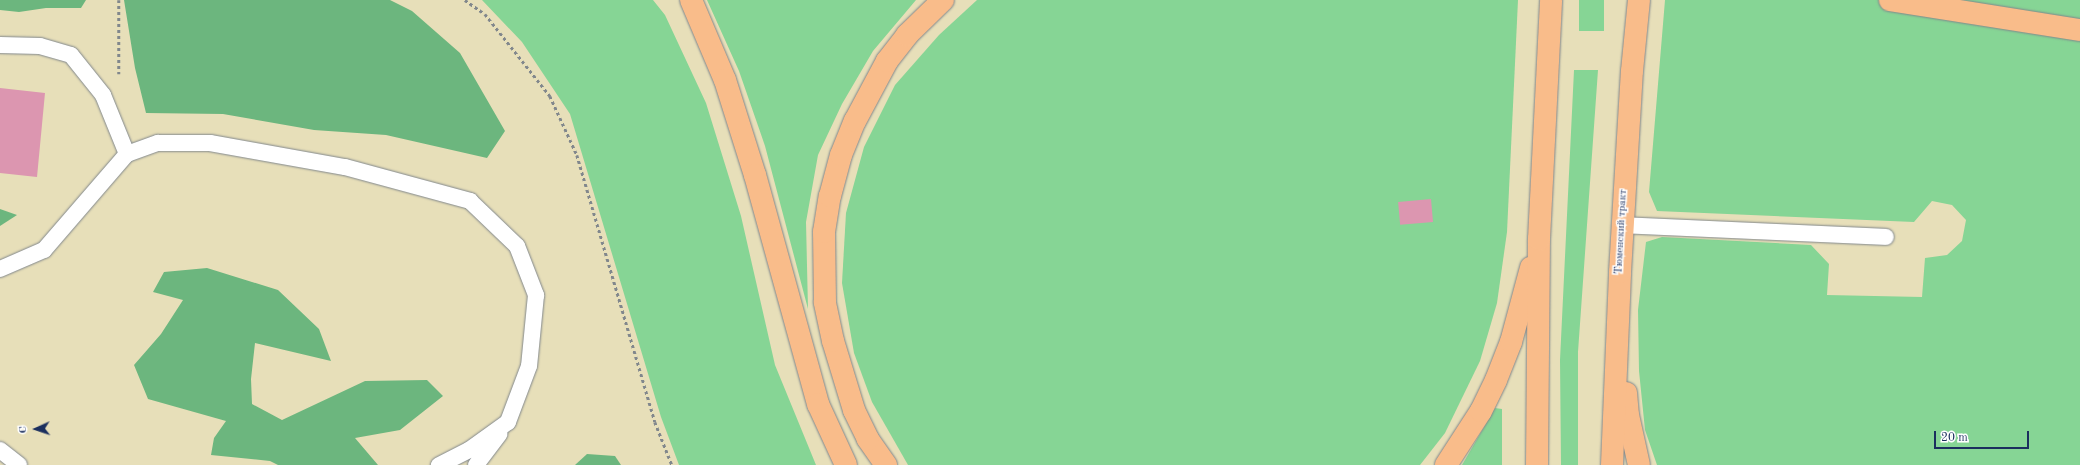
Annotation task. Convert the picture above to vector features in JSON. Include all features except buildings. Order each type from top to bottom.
[{"type":"main road","points":[[691,0],[725,80],[755,175],[818,404],[846,465]]},
{"type":"main road","points":[[886,465],[868,439],[854,410],[833,341],[825,302],[824,232],[830,196],[841,155],[858,116],[887,61],[907,35],[943,0]]},
{"type":"main road","points":[[1537,465],[1538,239],[1551,0]]},
{"type":"main road","name":"Тюменский тракт","points":[[1612,465],[1622,225],[1632,71],[1639,0]]},
{"type":"main road","points":[[1890,0],[2080,30]]},
{"type":"main road","points":[[2045,24],[2080,44]]},
{"type":"main road","points":[[1446,465],[1481,411],[1496,380],[1510,342],[1538,239]]},
{"type":"main road","points":[[1620,272],[1628,415],[1639,465]]},
{"type":"lane","points":[[0,45],[40,46],[71,55],[103,95],[127,154]]},
{"type":"lane","points":[[0,269],[44,250],[127,154],[158,143],[210,143],[345,167],[470,201],[517,246],[536,295],[529,366],[508,422],[476,465]]},
{"type":"lane","points":[[1622,225],[1886,237]]},
{"type":"lane","points":[[439,465],[469,450],[508,422]]},
{"type":"lane","points":[[0,450],[19,465]]},
{"type":"path","points":[[465,0],[485,14],[550,96],[577,155],[655,422],[672,465]]},
{"type":"green space","points":[[0,0],[86,0],[81,8],[46,8],[19,12],[0,10]]},
{"type":"green space","points":[[124,0],[390,0],[412,11],[460,53],[505,131],[487,158],[386,135],[314,130],[223,114],[146,113],[135,68]]},
{"type":"green space","points":[[482,0],[653,0],[665,15],[706,103],[741,216],[775,365],[816,465],[679,465],[661,417],[570,114],[522,42]]},
{"type":"green space","points":[[707,0],[916,0],[873,51],[842,104],[818,155],[806,222],[808,309],[765,146],[739,71]]},
{"type":"green space","points":[[977,0],[1518,0],[1507,232],[1497,303],[1480,361],[1445,433],[1420,465],[908,465],[872,402],[854,353],[842,283],[846,213],[864,147],[895,85],[939,35]]},
{"type":"green space","points":[[1579,0],[1604,0],[1604,31],[1579,31]]},
{"type":"green space","points":[[1665,0],[2080,0],[2080,465],[1657,465],[1645,430],[1639,371],[1638,310],[1646,242],[1662,237],[1811,245],[1829,264],[1827,295],[1922,297],[1925,258],[1947,255],[1962,241],[1966,220],[1952,205],[1932,201],[1914,222],[1657,211],[1649,192]]},
{"type":"green space","points":[[1574,70],[1598,70],[1578,352],[1578,465],[1561,465],[1560,360]]},
{"type":"green space","points":[[0,209],[17,215],[0,226]]},
{"type":"green space","points":[[207,268],[278,290],[319,329],[331,361],[255,343],[251,379],[252,404],[282,420],[365,381],[427,380],[443,396],[400,430],[355,438],[378,465],[278,465],[270,461],[211,455],[214,438],[226,421],[148,399],[134,365],[161,334],[183,300],[153,292],[164,272]]},
{"type":"green space","points":[[1495,408],[1502,409],[1502,465],[1462,465]]},
{"type":"green space","points":[[587,454],[615,456],[621,465],[575,465]]}]
